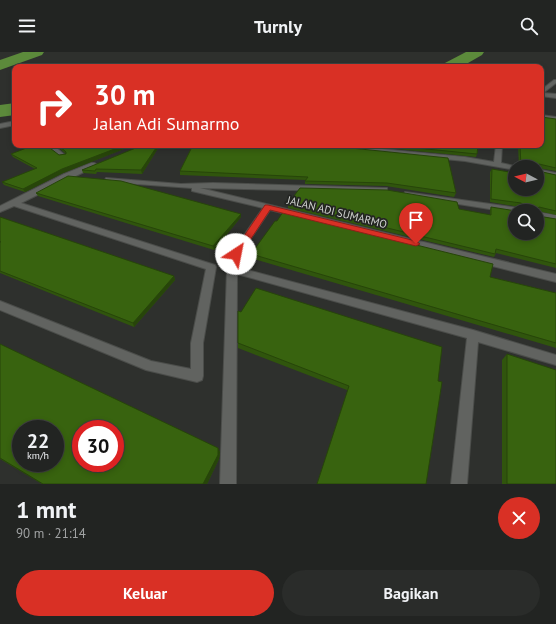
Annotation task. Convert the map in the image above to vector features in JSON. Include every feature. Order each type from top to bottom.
[{"type":"street","points":[[544,91],[556,81]]},
{"type":"street","points":[[544,94],[556,96]]},
{"type":"street","points":[[544,117],[556,119]]},
{"type":"street","points":[[0,126],[12,124]]},
{"type":"street","points":[[53,148],[63,156]]},
{"type":"street","points":[[360,148],[465,159],[508,167]]},
{"type":"street","points":[[416,154],[419,148]]},
{"type":"street","points":[[497,165],[499,148]]},
{"type":"street","points":[[0,209],[67,176],[102,162]]},
{"type":"street","points":[[544,173],[556,175]]},
{"type":"street","points":[[67,176],[82,178]]},
{"type":"street","points":[[97,179],[181,186],[221,185],[397,192],[508,209]]},
{"type":"street","name":"JALAN ADI SUMARMO","points":[[181,186],[556,278]]},
{"type":"street","points":[[0,305],[150,366],[197,376],[197,343],[210,267],[14,203]]},
{"type":"street","points":[[236,254],[268,207]]},
{"type":"street","points":[[544,216],[556,218]]},
{"type":"street","points":[[228,484],[232,269],[473,335],[556,360]]},
{"type":"street","points":[[459,484],[473,335]]},
{"type":"building","points":[[544,117],[556,119],[556,168],[544,165],[544,160],[521,160],[520,148],[544,148]]},
{"type":"building","points":[[26,148],[50,148],[59,155],[66,154],[66,152],[61,148],[117,148],[62,169],[23,189],[2,182],[37,168],[11,154]]},
{"type":"building","points":[[136,148],[156,148],[141,170],[82,170]]},
{"type":"building","points":[[192,148],[351,148],[448,158],[456,193],[387,183],[305,181],[308,177],[180,171]]},
{"type":"building","points":[[416,148],[478,148],[477,154]]},
{"type":"building","points":[[492,169],[508,172],[508,196],[544,196],[544,172],[556,175],[556,211],[544,208],[544,204],[523,204],[491,199]]},
{"type":"building","points":[[68,176],[121,181],[241,214],[213,246],[36,193]]},
{"type":"building","points":[[300,188],[387,190],[457,202],[459,209],[491,215],[491,207],[508,210],[508,240],[544,240],[544,217],[556,219],[556,264],[496,249],[495,254],[288,204]]},
{"type":"building","points":[[283,212],[493,264],[490,277],[556,293],[556,343],[251,254]]},
{"type":"building","points":[[0,217],[174,276],[133,323],[0,271]]},
{"type":"building","points":[[256,288],[442,347],[438,381],[442,382],[426,484],[317,484],[349,386],[238,343],[238,311],[241,312]]},
{"type":"building","points":[[0,344],[218,448],[218,455],[203,484],[43,484],[23,472],[64,472],[64,420],[12,420],[12,465],[0,458]]},
{"type":"building","points":[[507,354],[556,370],[556,484],[507,484]]},
{"type":"waterway","points":[[0,65],[37,52]]},
{"type":"waterway","points":[[455,64],[477,52]]},
{"type":"waterway","points":[[0,111],[12,109]]},
{"type":"route","points":[[236,254],[268,207],[416,244]]}]
